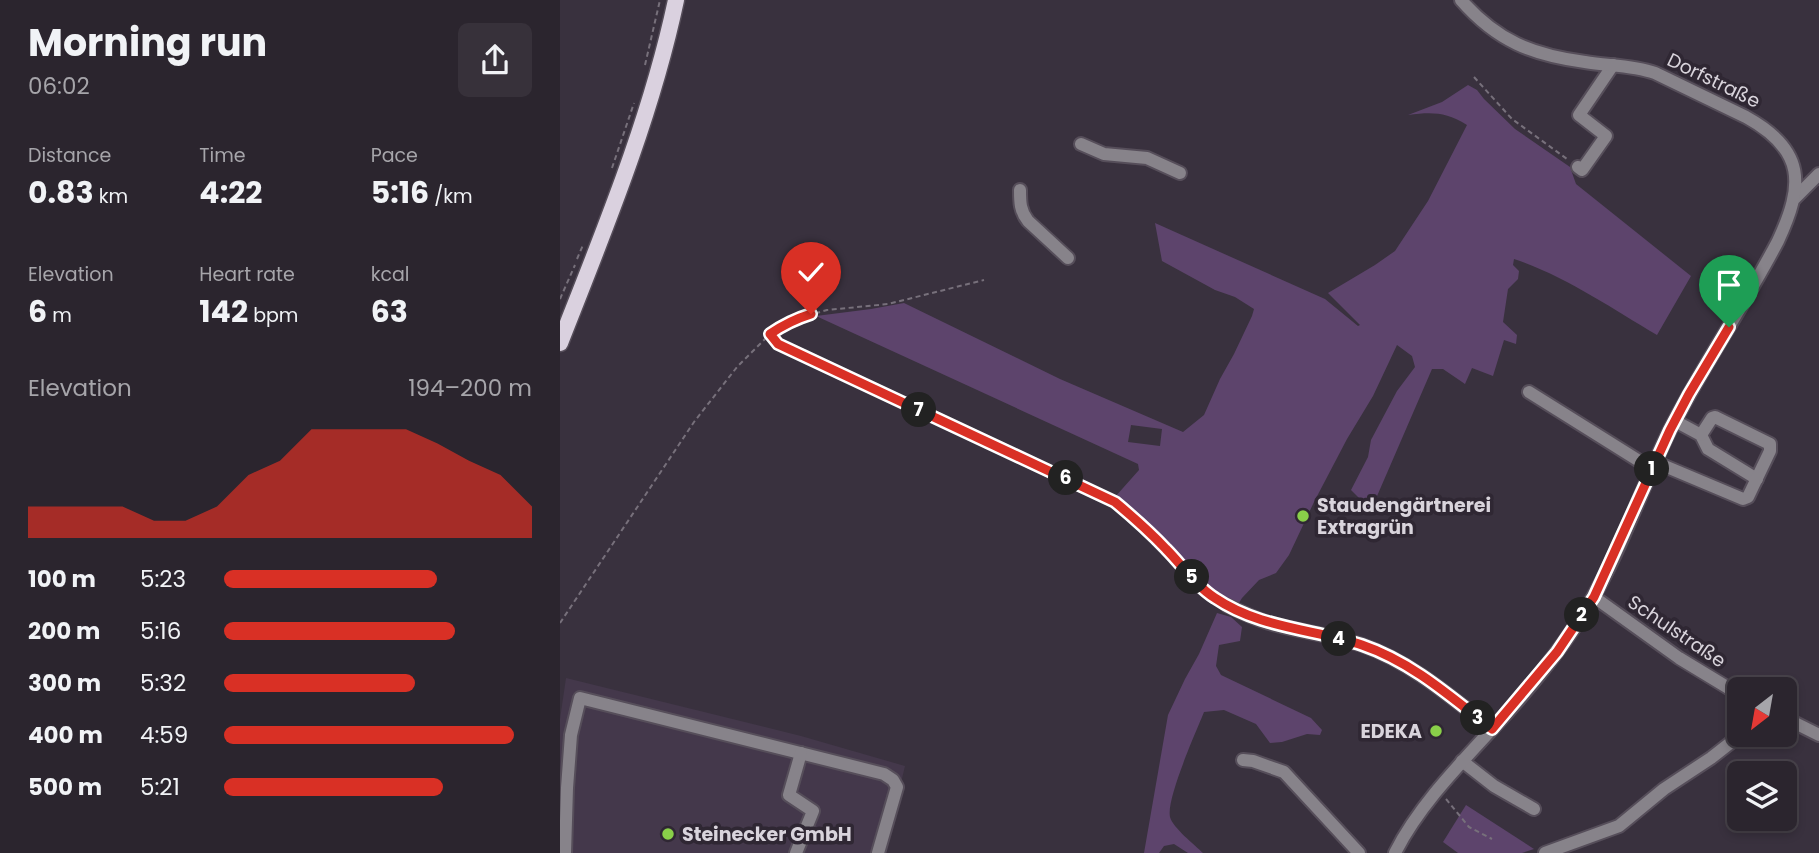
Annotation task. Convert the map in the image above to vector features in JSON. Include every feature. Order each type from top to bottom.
[{"type":"main road","points":[[560,343],[632,153],[668,38],[676,0]]},
{"type":"street","name":"Dorfstraße","points":[[1395,853],[1437,791],[1557,652],[1594,597],[1675,421],[1767,261],[1790,215],[1795,198],[1796,180],[1792,160],[1782,145],[1759,124],[1640,68],[1587,62],[1530,51],[1483,22],[1461,0]]},
{"type":"street","points":[[1578,167],[1582,170],[1606,136],[1579,115],[1613,65]]},
{"type":"street","points":[[1081,144],[1104,155],[1147,158],[1180,173]]},
{"type":"street","points":[[1795,198],[1819,174]]},
{"type":"street","points":[[1020,190],[1023,214],[1068,258]]},
{"type":"street","points":[[1529,391],[1654,465],[1743,499],[1748,497],[1770,451],[1770,444],[1715,417],[1701,435]]},
{"type":"street","points":[[1675,421],[1701,435],[1708,449],[1757,480]]},
{"type":"street","name":"Schulstraße","points":[[1594,597],[1679,658],[1727,687]]},
{"type":"street","points":[[1228,606],[1273,624],[1355,643],[1390,657],[1432,683],[1492,729]]},
{"type":"street","points":[[565,853],[571,734],[580,698],[884,774],[897,787],[878,853]]},
{"type":"street","points":[[1797,724],[1819,735]]},
{"type":"street","points":[[1545,853],[1619,826],[1664,789],[1727,745]]},
{"type":"street","points":[[796,853],[813,811],[789,795],[801,753]]},
{"type":"street","points":[[1243,760],[1284,772],[1359,853]]},
{"type":"street","points":[[1462,761],[1494,786],[1534,809]]},
{"type":"path","points":[[645,65],[660,0]]},
{"type":"path","points":[[1474,77],[1512,119],[1578,167]]},
{"type":"path","points":[[612,169],[637,93]]},
{"type":"path","points":[[560,299],[583,245]]},
{"type":"path","points":[[560,623],[694,422],[737,367],[770,334],[796,319],[827,310],[888,304],[984,280]]},
{"type":"path","points":[[770,334],[778,344],[1115,502],[1141,523],[1213,597],[1228,606]]},
{"type":"path","points":[[1437,791],[1469,827],[1492,839]]},
{"type":"shaded area","points":[[1468,85],[1477,90],[1515,129],[1570,167],[1576,184],[1691,276],[1657,335],[1570,283],[1514,259],[1513,265],[1519,271],[1518,279],[1508,289],[1503,322],[1517,335],[1516,344],[1504,340],[1493,376],[1472,368],[1465,384],[1443,369],[1432,369],[1371,510],[1351,490],[1368,457],[1371,440],[1397,391],[1415,367],[1412,356],[1397,345],[1289,555],[1276,573],[1259,580],[1237,606],[1210,588],[1135,511],[1115,497],[1139,470],[1138,464],[816,316],[904,303],[1060,379],[1183,432],[1204,415],[1254,309],[1162,261],[1155,223],[1325,299],[1358,326],[1360,325],[1328,293],[1395,251],[1428,201],[1467,125],[1439,114],[1408,115],[1442,102]],"holes":[[[1131,425],[1162,429],[1160,446],[1128,442]]]},
{"type":"shaded area","points":[[1217,613],[1231,617],[1242,627],[1240,641],[1219,645],[1216,666],[1221,675],[1311,718],[1322,730],[1320,735],[1307,734],[1270,743],[1256,724],[1224,710],[1204,712],[1182,765],[1170,808],[1170,817],[1175,826],[1203,853],[1188,853],[1174,844],[1164,846],[1159,853],[1144,853],[1168,715]]},
{"type":"shaded area","points":[[566,678],[801,736],[905,766],[884,853],[560,853],[560,719]]},
{"type":"shaded area","points":[[1466,805],[1534,849],[1522,853],[1458,853],[1443,842]]},
{"type":"place","name":"Staudengärtnerei Extragrün","points":[[1303,516]]},
{"type":"place","name":"EDEKA","points":[[1436,731]]},
{"type":"place","name":"Steinecker GmbH","points":[[668,834]]},
{"type":"route","points":[[811,314],[782,326],[770,334],[772,339],[1115,502],[1141,523],[1213,597],[1261,621],[1348,641],[1390,657],[1432,683],[1492,729],[1557,652],[1594,597],[1670,430],[1729,327]]}]
